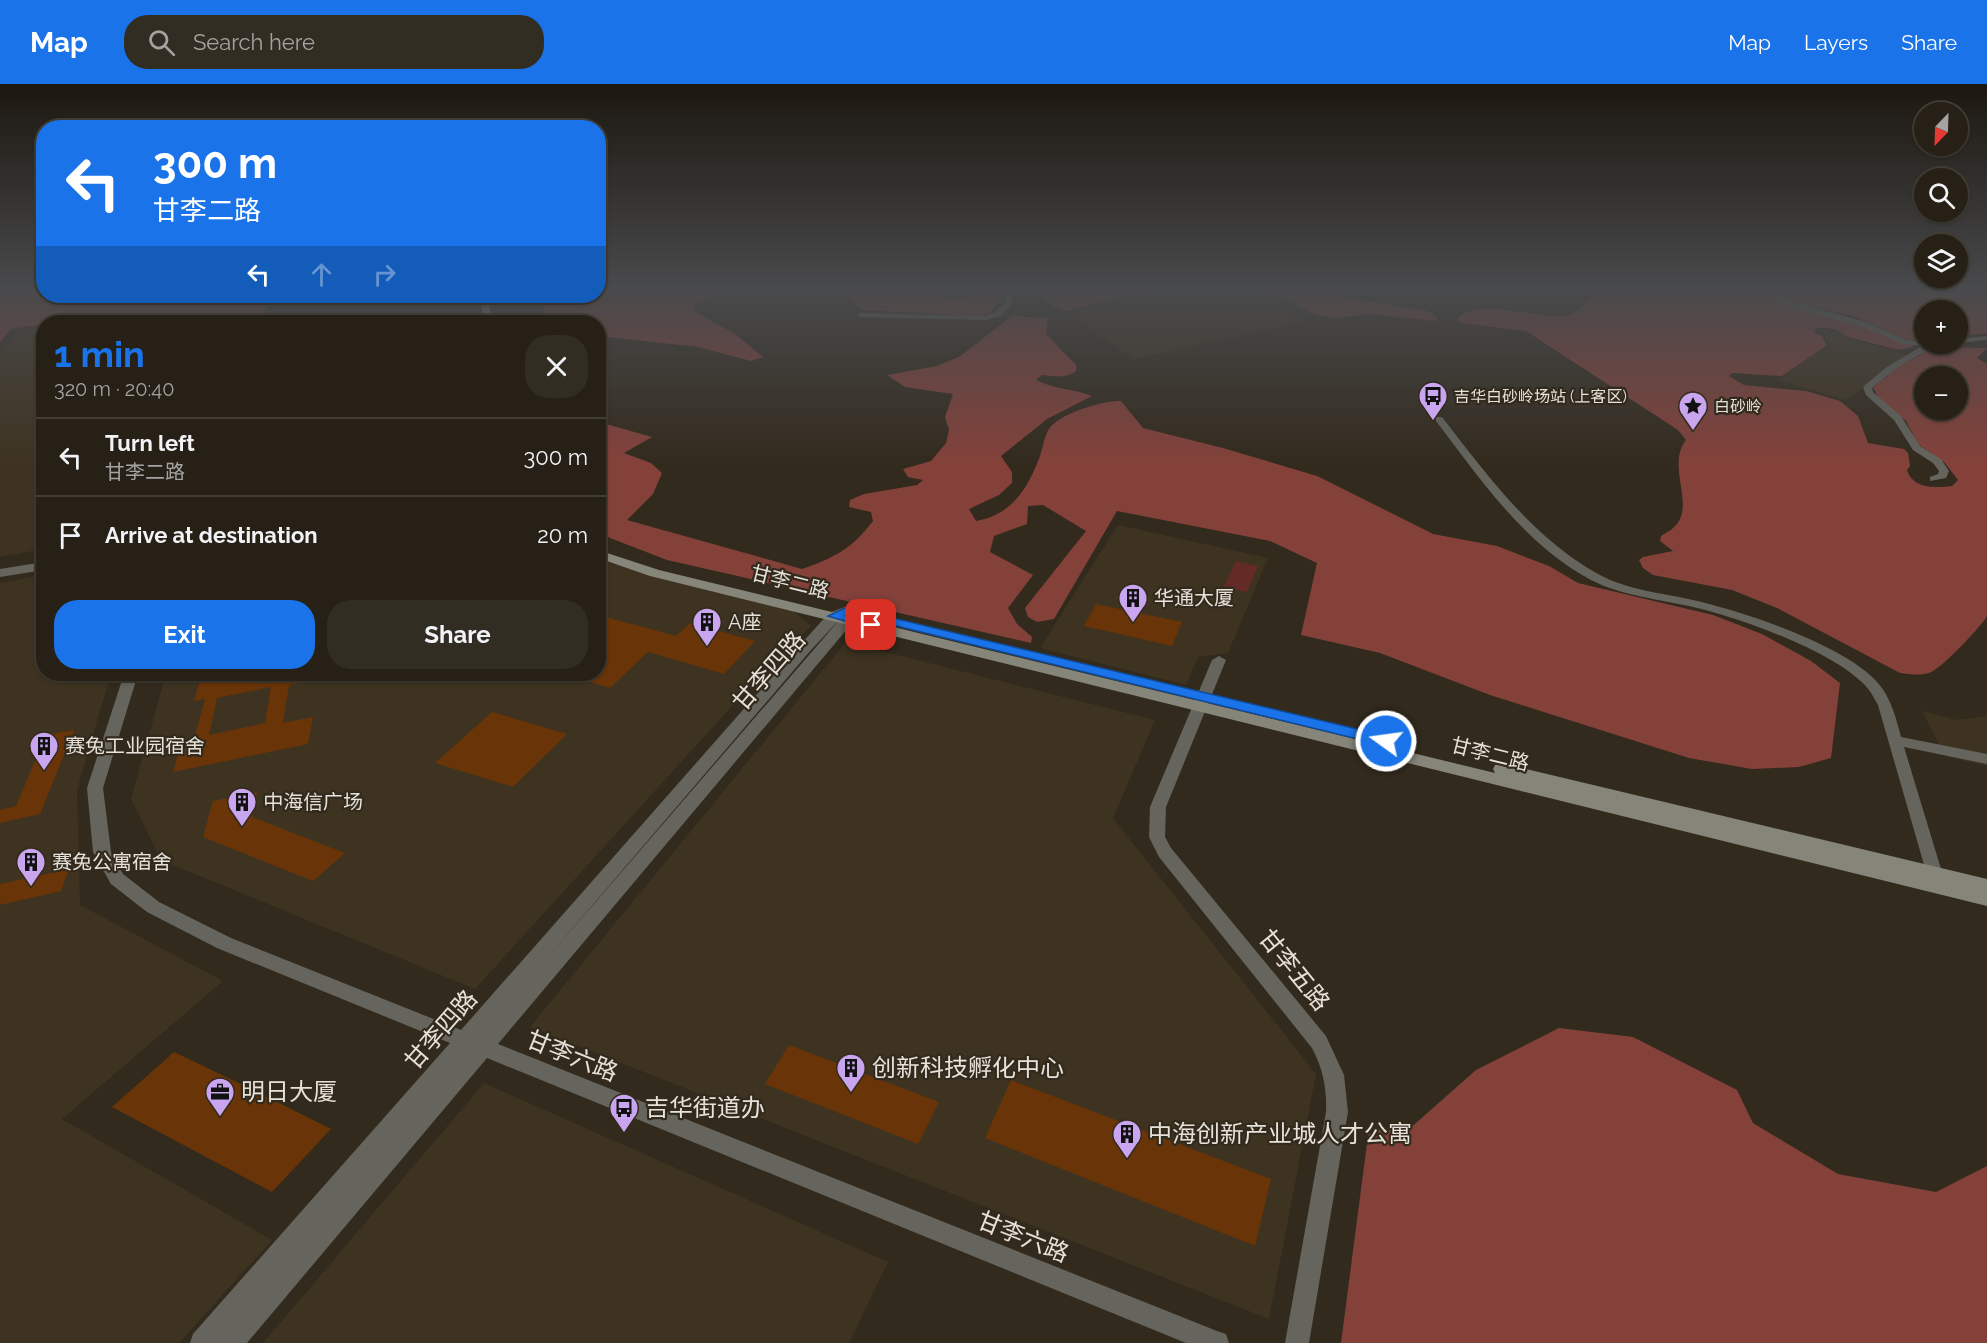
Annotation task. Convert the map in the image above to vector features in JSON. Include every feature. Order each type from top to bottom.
[{"type":"main road","name":"甘李二路","points":[[606,547],[663,567],[843,615]]},
{"type":"main road","name":"甘李二路","points":[[606,557],[655,573],[843,615],[1202,701],[1936,880],[1987,899]]},
{"type":"main road","name":"甘李二路","points":[[1936,880],[1987,886]]},
{"type":"street","points":[[1916,354],[1890,369],[1867,387],[1869,393],[1905,426],[1916,448],[1937,461],[1944,471],[1942,476],[1934,479]]},
{"type":"street","points":[[1439,420],[1501,498],[1575,565],[1622,587],[1698,604],[1794,639],[1846,665],[1872,686],[1885,705],[1936,880]]},
{"type":"street","points":[[0,565],[36,558]]},
{"type":"street","points":[[0,573],[36,567]]},
{"type":"street","name":"甘李四路","points":[[202,1343],[474,1044],[843,615]]},
{"type":"street","name":"甘李五路","points":[[1219,660],[1158,807],[1157,837],[1165,852],[1319,1042],[1332,1062],[1338,1084],[1337,1112],[1297,1343]]},
{"type":"street","name":"甘李六路","points":[[129,681],[94,788],[102,852],[117,879],[153,907],[224,943],[1217,1343]]},
{"type":"street","points":[[1895,740],[1987,759]]},
{"type":"street","name":"甘李四路","points":[[231,1343],[474,1044]]},
{"type":"shaded area","points":[[5,346],[36,346],[36,550],[0,557],[0,352]]},
{"type":"shaded area","points":[[687,346],[749,346],[763,357],[751,361]]},
{"type":"shaded area","points":[[974,346],[1057,346],[1076,365],[1076,371],[1068,375],[1042,375],[1036,380],[1092,396],[1047,419],[1001,456],[1012,472],[1012,483],[999,495],[969,509],[976,521],[1000,513],[1017,498],[1030,479],[1047,432],[1054,423],[1082,409],[1121,401],[1143,428],[1223,448],[1317,476],[1433,534],[1497,546],[1549,566],[1578,583],[1713,615],[1762,634],[1811,661],[1840,683],[1831,758],[1799,767],[1752,769],[1689,758],[1490,695],[1380,653],[1301,635],[1317,563],[1270,541],[1117,511],[1054,619],[1037,622],[1028,617],[1025,608],[1086,531],[1043,505],[1028,506],[1027,524],[994,536],[990,552],[1033,575],[1008,608],[1017,624],[1032,637],[1031,643],[667,560],[606,535],[606,424],[652,437],[624,453],[651,463],[662,473],[653,494],[627,520],[802,569],[824,561],[850,545],[873,521],[871,512],[849,507],[850,500],[864,494],[917,485],[923,480],[908,477],[903,469],[931,461],[946,443],[949,430],[945,417],[953,394],[905,387],[887,375],[937,366],[959,357]]},
{"type":"shaded area","points":[[1115,346],[1195,346],[1134,359]]},
{"type":"shaded area","points":[[1549,346],[1826,346],[1782,376],[1732,373],[1729,376],[1744,385],[1806,391],[1840,401],[1858,416],[1868,443],[1904,449],[1908,453],[1910,466],[1907,470],[1910,476],[1919,484],[1932,487],[1952,486],[1958,480],[1944,462],[1918,444],[1906,421],[1878,397],[1873,387],[1900,366],[1922,354],[1968,354],[1968,348],[1987,348],[1977,358],[1987,364],[1987,616],[1951,657],[1934,670],[1922,674],[1900,673],[1777,608],[1732,590],[1653,575],[1643,568],[1639,560],[1643,557],[1673,551],[1660,541],[1661,536],[1675,526],[1681,516],[1683,506],[1679,461],[1686,440],[1678,430]]},
{"type":"shaded area","points":[[1826,346],[1875,346],[1913,356],[1845,400],[1778,380]]},
{"type":"shaded area","points":[[1882,346],[1912,346],[1914,347],[1898,350]]},
{"type":"shaded area","points":[[1118,525],[1268,558],[1228,653],[1198,657],[1186,685],[1040,648]]},
{"type":"shaded area","points":[[1236,561],[1258,566],[1247,592],[1224,587]]},
{"type":"shaded area","points":[[606,562],[793,611],[811,626],[742,695],[475,989],[161,860],[131,799],[164,681],[606,681]]},
{"type":"shaded area","points":[[36,576],[36,681],[109,681],[77,790],[80,905],[223,981],[62,1119],[272,1240],[179,1343],[0,1343],[0,583]]},
{"type":"shaded area","points":[[846,642],[1155,720],[1113,818],[1316,1074],[1269,1319],[530,1027]]},
{"type":"shaded area","points":[[1922,711],[1957,720],[1987,716],[1987,766],[1945,756]]},
{"type":"shaded area","points":[[1559,1028],[1633,1037],[1737,1090],[1753,1123],[1838,1174],[1936,1192],[1987,1166],[1987,1343],[1341,1343],[1369,1128],[1408,1130],[1476,1070]]},
{"type":"shaded area","points":[[484,1083],[888,1262],[849,1343],[263,1343]]},
{"type":"building","name":"华通大厦","points":[[1096,604],[1182,622],[1172,646],[1084,626]]},
{"type":"building","points":[[606,617],[676,636],[690,623],[755,641],[724,674],[648,652],[610,688],[587,681],[606,681]]},
{"type":"building","points":[[200,681],[312,681],[289,685],[283,723],[313,717],[308,744],[173,772],[182,741],[194,739],[205,699],[194,701]],"holes":[[[271,687],[265,723],[209,735],[217,698]]]},
{"type":"building","points":[[492,712],[567,734],[513,787],[435,763]]},
{"type":"building","name":"赛兔工业园宿舍","points":[[74,730],[40,814],[0,823],[0,810],[16,806],[46,735]]},
{"type":"building","name":"中海信广场","points":[[257,792],[252,817],[345,853],[313,881],[203,837],[213,801]]},
{"type":"building","name":"赛兔公寓宿舍","points":[[69,869],[61,891],[0,905],[0,884]]},
{"type":"building","name":"创新科技孵化中心","points":[[789,1045],[939,1102],[918,1144],[765,1084]]},
{"type":"building","name":"明日大厦","points":[[174,1052],[331,1129],[272,1192],[112,1107]]},
{"type":"building","name":"中海创新产业城人才公寓","points":[[1011,1080],[1271,1179],[1255,1246],[985,1138]]},
{"type":"place","name":"吉华白砂岭场站 (上客区)","points":[[1433,422]]},
{"type":"place","name":"白砂岭","points":[[1693,432]]},
{"type":"place","name":"华通大厦","points":[[1133,624]]},
{"type":"place","name":"A座","points":[[707,648]]},
{"type":"place","name":"赛兔工业园宿舍","points":[[44,772]]},
{"type":"place","name":"中海信广场","points":[[242,828]]},
{"type":"place","name":"赛兔公寓宿舍","points":[[31,888]]},
{"type":"place","name":"创新科技孵化中心","points":[[851,1094]]},
{"type":"place","name":"明日大厦","points":[[220,1118]]},
{"type":"place","name":"吉华街道办","points":[[624,1134]]},
{"type":"place","name":"中海创新产业城人才公寓","points":[[1127,1160]]},
{"type":"route","points":[[871,625],[834,616],[847,610],[1386,741]]}]
